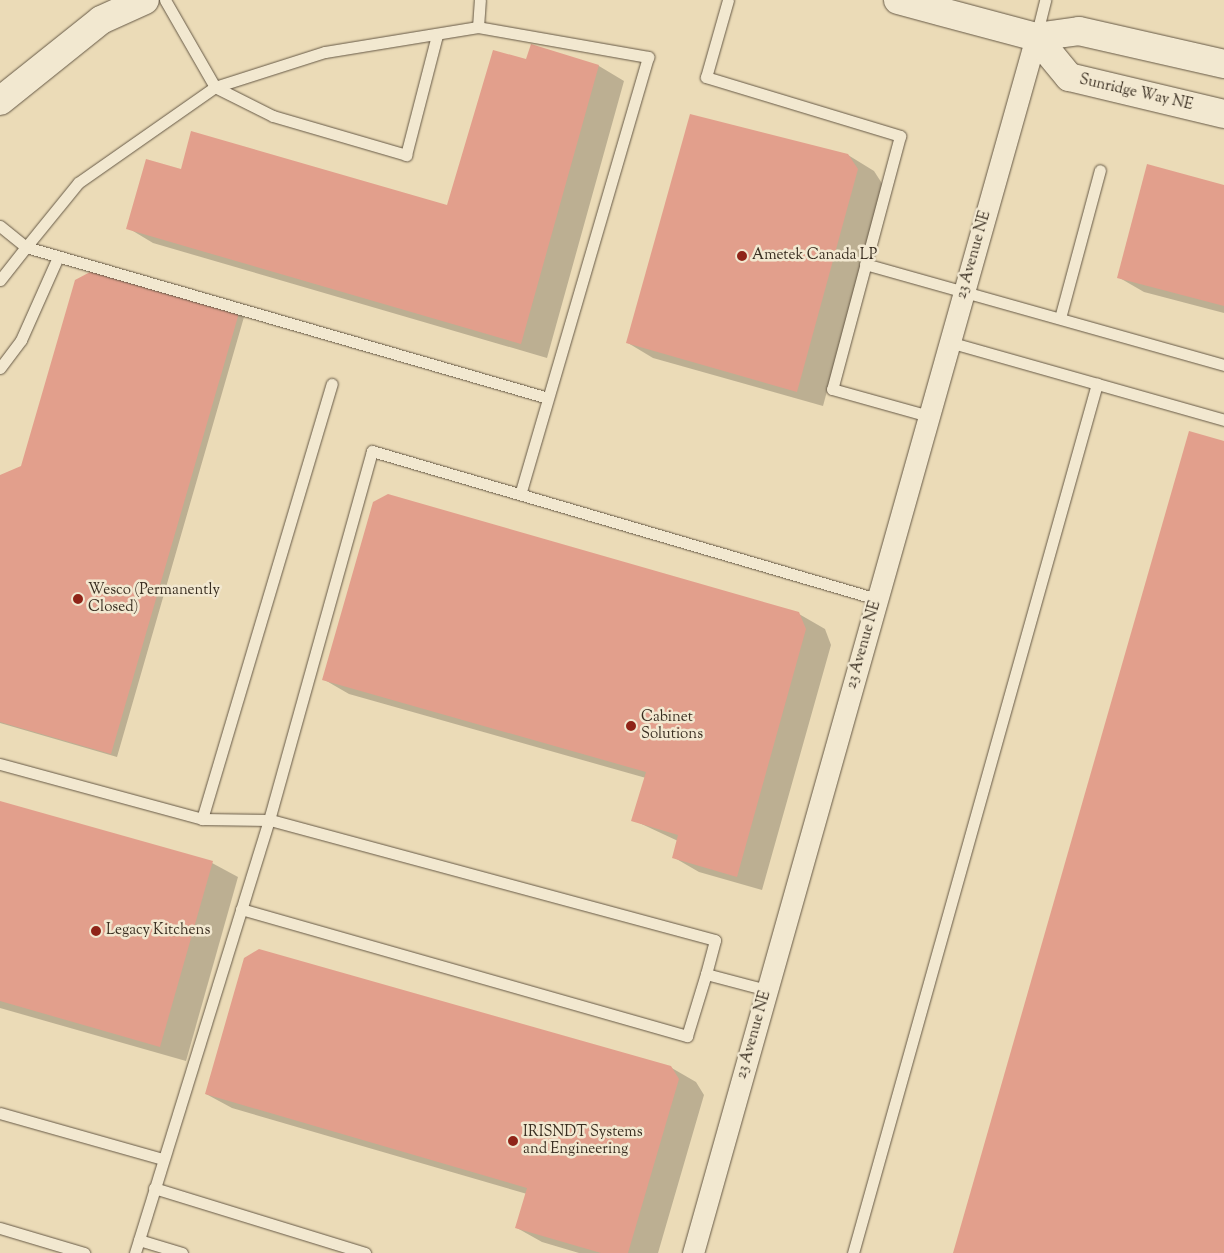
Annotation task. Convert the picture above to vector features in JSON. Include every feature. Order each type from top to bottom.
[{"type":"street","points":[[0,101],[101,20],[145,0]]},
{"type":"street","points":[[898,0],[1036,37],[1079,31],[1224,64]]},
{"type":"street","name":"Sunridge Way NE","points":[[1036,37],[1070,77],[1224,114]]},
{"type":"street","name":"23 Avenue NE","points":[[693,1253],[1036,37]]},
{"type":"lane","points":[[166,0],[215,87],[273,116],[406,155],[437,35]]},
{"type":"lane","points":[[478,27],[480,0]]},
{"type":"lane","points":[[728,0],[706,77],[900,136],[832,389],[929,416]]},
{"type":"lane","points":[[1036,37],[1045,0]]},
{"type":"lane","points":[[0,280],[78,183],[215,87],[324,52],[478,27],[648,57],[520,494]]},
{"type":"lane","points":[[1060,318],[1100,170]]},
{"type":"lane","points":[[0,226],[26,247],[548,398]]},
{"type":"lane","points":[[0,368],[21,340],[58,257]]},
{"type":"lane","points":[[866,264],[964,290],[1224,365]]},
{"type":"lane","points":[[949,342],[1224,420]]},
{"type":"lane","points":[[202,819],[332,384]]},
{"type":"lane","points":[[853,1253],[1097,384]]},
{"type":"lane","points":[[135,1253],[269,820],[372,451],[877,599]]},
{"type":"lane","points":[[0,764],[202,819],[269,820],[715,940],[687,1036],[241,909]]},
{"type":"lane","points":[[706,974],[767,990]]},
{"type":"lane","points":[[0,1113],[163,1159]]},
{"type":"lane","points":[[154,1188],[365,1253]]},
{"type":"lane","points":[[0,1228],[84,1253]]},
{"type":"lane","points":[[139,1240],[182,1253]]},
{"type":"building","points":[[531,44],[599,65],[521,344],[126,229],[146,159],[181,169],[191,131],[447,205],[493,50],[526,59]]},
{"type":"building","name":"Ametek Canada LP","points":[[690,114],[848,154],[858,169],[797,392],[626,343]]},
{"type":"building","points":[[1147,164],[1224,185],[1224,306],[1117,278]]},
{"type":"building","name":"Wesco (Permanently Closed)","points":[[92,271],[239,313],[111,754],[0,722],[0,475],[21,466],[75,280]]},
{"type":"building","points":[[1189,431],[1224,441],[1224,1253],[953,1253]]},
{"type":"building","name":"Cabinet Solutions","points":[[388,494],[799,612],[806,629],[737,877],[672,858],[678,835],[631,821],[646,772],[322,680],[373,502]]},
{"type":"building","name":"Legacy Kitchens","points":[[0,801],[213,861],[160,1047],[0,1001]]},
{"type":"building","name":"IRISNDT Systems and Engineering","points":[[259,949],[671,1066],[679,1079],[628,1253],[601,1253],[515,1228],[527,1188],[205,1094],[244,958]]},
{"type":"place","name":"Ametek Canada LP","points":[[742,256]]},
{"type":"place","name":"Wesco (Permanently Closed)","points":[[78,599]]},
{"type":"place","name":"Cabinet Solutions","points":[[631,726]]},
{"type":"place","name":"Legacy Kitchens","points":[[96,931]]},
{"type":"place","name":"IRISNDT Systems and Engineering","points":[[513,1141]]}]
